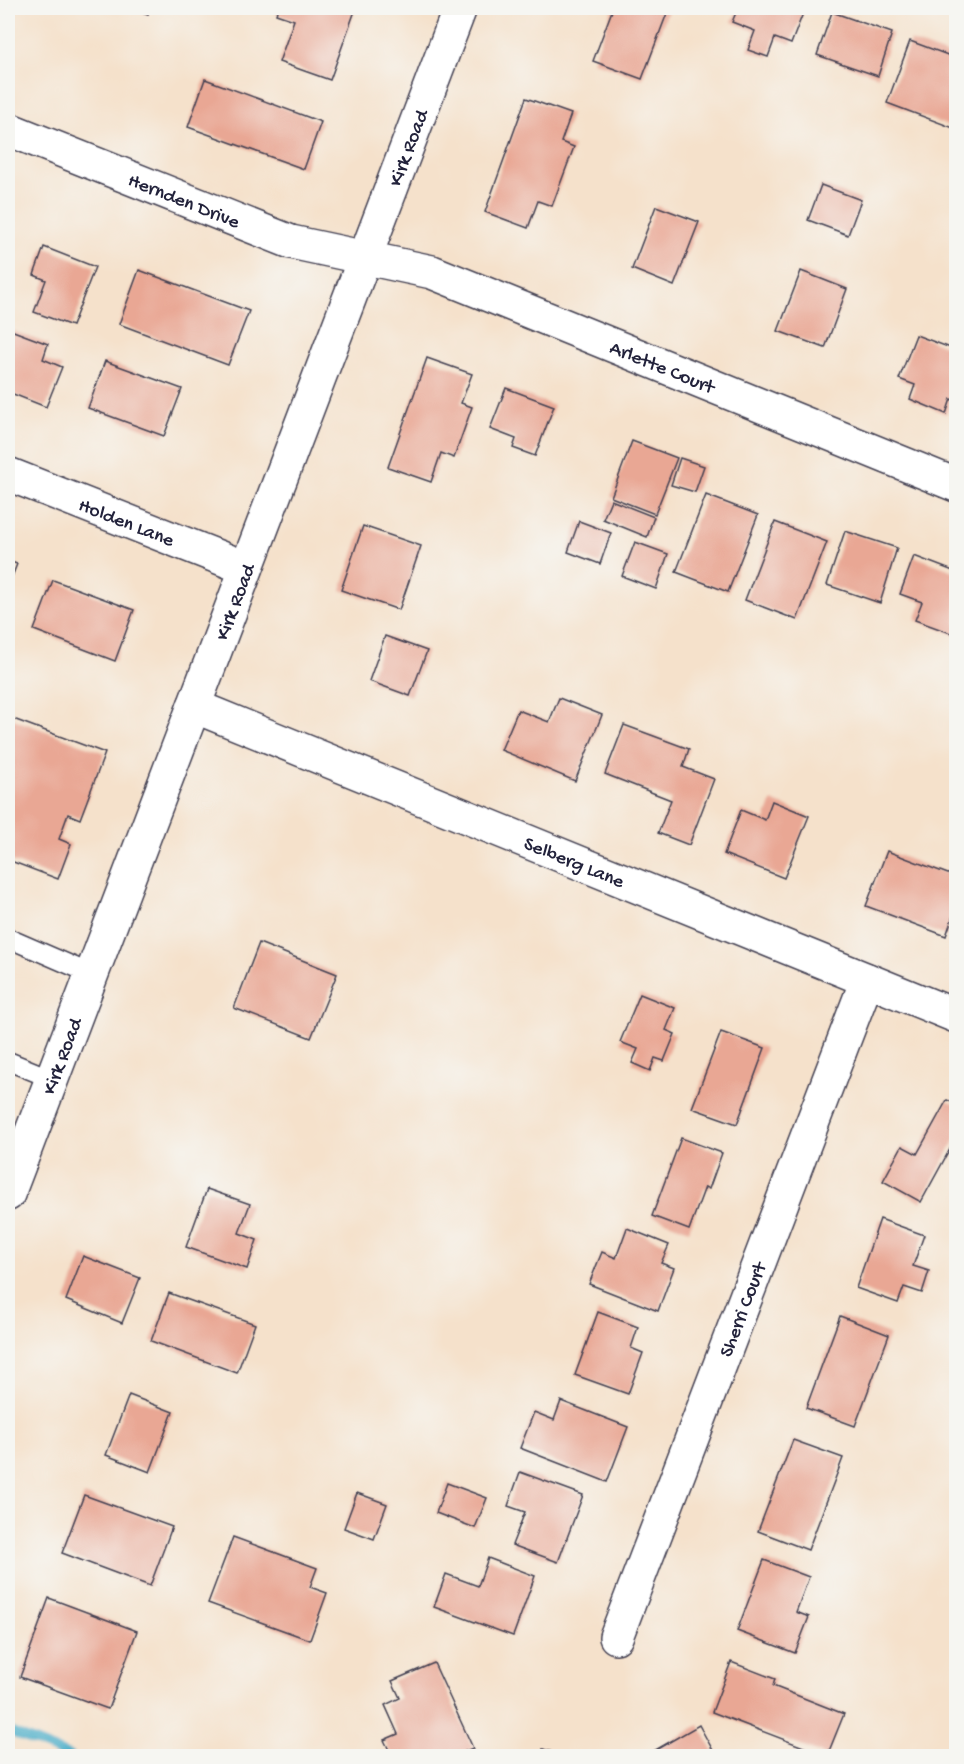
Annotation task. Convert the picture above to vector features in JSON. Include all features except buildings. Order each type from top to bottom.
[{"type":"street","name":"Kirk Road","points":[[10,1183],[52,1079],[460,8]]},
{"type":"street","name":"Hernden Drive","points":[[8,129],[291,242],[365,259]]},
{"type":"street","name":"Arlette Court","points":[[365,259],[432,272],[957,485]]},
{"type":"street","name":"Holden Lane","points":[[8,474],[246,568]]},
{"type":"street","name":"Selberg Lane","points":[[194,706],[957,1016]]},
{"type":"street","name":"Sherri Court","points":[[616,1638],[867,980]]},
{"type":"lane","points":[[8,938],[92,974]]},
{"type":"lane","points":[[8,1061],[52,1079]]},
{"type":"waterway","points":[[8,1731],[70,1756]]}]
